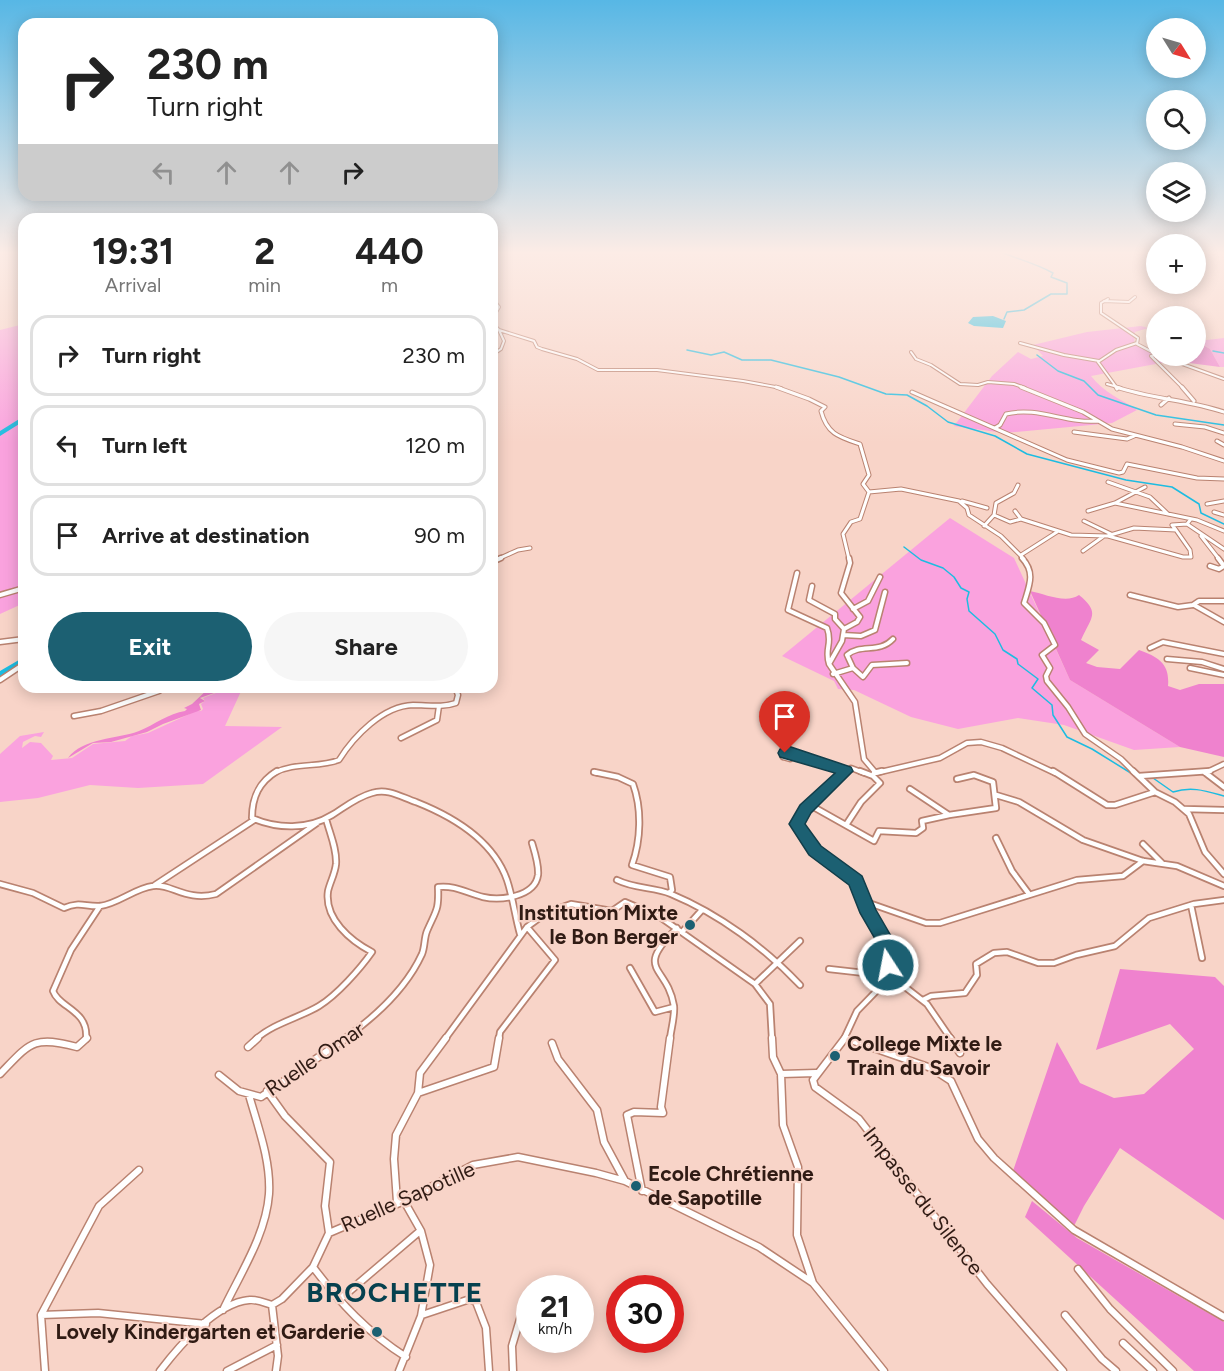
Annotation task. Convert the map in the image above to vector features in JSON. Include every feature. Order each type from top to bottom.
[{"type":"street","points":[[1103,315],[1138,338],[1137,343]]},
{"type":"street","points":[[498,351],[504,341],[499,330]]},
{"type":"street","points":[[499,330],[534,341],[537,347],[565,358],[578,359],[593,369],[622,371],[652,369],[762,383],[807,396],[825,407],[821,411],[824,425],[832,436],[860,444],[869,476],[863,484],[869,492]]},
{"type":"street","points":[[1020,342],[1064,355],[1099,361],[1116,350],[1137,343],[1146,348]]},
{"type":"street","points":[[911,352],[916,359],[931,365],[960,384],[978,385],[988,382],[1014,384],[1083,412],[1112,429],[1182,447],[1224,461]]},
{"type":"street","points":[[1099,361],[1102,370],[1117,388]]},
{"type":"street","points":[[1161,366],[1194,402]]},
{"type":"street","points":[[1188,366],[1224,379]]},
{"type":"street","points":[[1107,384],[1138,394],[1194,402],[1224,412]]},
{"type":"street","points":[[912,392],[1055,455],[1108,471],[1123,472],[1127,464],[1197,478],[1224,479]]},
{"type":"street","points":[[1161,405],[1169,398]]},
{"type":"street","points":[[995,428],[1000,425],[1006,414],[1025,411],[1044,412],[1080,422],[1098,421]]},
{"type":"street","points":[[1174,424],[1205,427],[1224,433]]},
{"type":"street","points":[[1074,432],[1127,439],[1135,436]]},
{"type":"street","points":[[1217,441],[1224,445]]},
{"type":"street","points":[[1108,482],[1137,492],[1160,504],[1168,514]]},
{"type":"street","points":[[984,526],[994,515],[996,503],[1014,493],[1018,486]]},
{"type":"street","points":[[1088,511],[1115,503],[1145,487]]},
{"type":"street","points":[[869,492],[901,489],[987,508]]},
{"type":"street","points":[[829,664],[842,641],[844,629],[859,620],[859,615],[841,593],[850,563],[843,534],[851,522],[860,519],[869,492]]},
{"type":"street","points":[[959,501],[967,508],[969,515],[1001,536],[1021,555],[1030,570],[1032,578],[1024,603],[1044,623],[1055,645],[1042,655],[1050,668],[1046,676],[1047,681],[1068,707],[1085,734],[1121,759],[1155,792],[1189,814],[1205,852],[1224,874]]},
{"type":"street","points":[[1207,504],[1224,501]]},
{"type":"street","points":[[1115,503],[1191,519],[1224,531]]},
{"type":"street","points":[[1015,511],[1021,519]]},
{"type":"street","points":[[1214,512],[1224,515]]},
{"type":"street","points":[[994,515],[1010,522],[1021,519],[1071,535],[1105,536],[1191,557],[1190,550],[1172,525],[1187,524],[1224,549]]},
{"type":"street","points":[[1187,524],[1191,519]]},
{"type":"street","points":[[1084,521],[1112,534]]},
{"type":"street","points":[[1083,551],[1105,536],[1134,528],[1176,530]]},
{"type":"street","points":[[1021,555],[1057,531]]},
{"type":"street","points":[[1200,533],[1206,546],[1224,566],[1219,569],[1210,566]]},
{"type":"street","points":[[498,559],[518,550],[530,548]]},
{"type":"street","points":[[797,573],[798,580],[790,595],[788,610],[826,628],[831,638],[826,654],[829,664],[833,674],[855,702],[864,759],[880,783],[861,802],[846,825]]},
{"type":"street","points":[[853,609],[868,601],[880,577]]},
{"type":"street","points":[[812,586],[809,600],[835,614],[835,619],[844,629]]},
{"type":"street","points":[[0,595],[18,590]]},
{"type":"street","points":[[843,635],[861,636],[875,630],[885,592]]},
{"type":"street","points":[[1130,596],[1178,607],[1193,605],[1199,601],[1224,601]]},
{"type":"street","points":[[1193,605],[1224,622]]},
{"type":"street","points":[[893,639],[885,647],[852,650],[848,655],[853,668],[860,677],[863,677],[872,665],[907,663]]},
{"type":"street","points":[[0,642],[18,640]]},
{"type":"street","points":[[1150,648],[1163,642],[1224,654]]},
{"type":"street","points":[[1167,659],[1202,662],[1224,669]]},
{"type":"street","points":[[0,680],[18,668]]},
{"type":"street","points":[[833,674],[853,668]]},
{"type":"street","points":[[1190,668],[1224,675]]},
{"type":"street","points":[[74,716],[101,711],[156,693]]},
{"type":"street","points":[[319,822],[286,826],[255,820],[252,818],[251,802],[260,784],[282,769],[339,760],[351,741],[376,720],[410,705],[439,706],[456,703],[457,693]]},
{"type":"street","points":[[400,738],[437,720],[439,706]]},
{"type":"street","points":[[891,976],[885,945],[853,878],[815,851],[798,828],[797,821],[810,805],[846,771],[851,768],[874,774],[940,758],[968,743],[981,742],[1036,762],[1107,805],[1115,805],[1155,792]]},
{"type":"street","points":[[790,759],[783,757],[785,753],[788,752],[846,771]]},
{"type":"street","points":[[1139,776],[1157,772],[1207,774],[1224,764]]},
{"type":"street","points":[[594,772],[618,777],[633,784],[638,809],[638,844],[632,865],[670,877],[672,890],[669,893]]},
{"type":"street","points":[[1207,774],[1224,787]]},
{"type":"street","points":[[810,805],[874,841],[879,831],[916,833],[923,828],[922,821],[996,808],[993,782],[974,775],[957,779]]},
{"type":"street","points":[[910,789],[949,815]]},
{"type":"street","points":[[154,885],[179,894],[207,897],[216,894],[356,799],[374,792],[391,790],[445,813],[468,830],[499,862],[507,879],[520,935]]},
{"type":"street","points":[[996,795],[1018,802],[1083,840],[1143,861],[1178,866],[1224,886]]},
{"type":"street","points":[[1184,809],[1198,812],[1212,807],[1224,810]]},
{"type":"street","points":[[248,1047],[265,1031],[320,1005],[363,965],[372,952],[363,948],[338,926],[328,897],[336,860],[326,819]]},
{"type":"street","points":[[0,884],[33,893],[64,908],[75,903],[101,906],[154,885],[255,820]]},
{"type":"street","points":[[996,838],[1012,871],[1029,894]]},
{"type":"street","points":[[510,897],[525,893],[537,883],[539,872],[532,843]]},
{"type":"street","points":[[1143,844],[1162,863]]},
{"type":"street","points":[[866,902],[926,923],[940,924],[1077,880],[1122,876],[1143,861]]},
{"type":"street","points":[[617,880],[632,887],[669,893],[747,937],[800,985]]},
{"type":"street","name":"Ruelle Omar","points":[[219,1075],[239,1092],[261,1097],[370,1021],[405,982],[423,952],[426,933],[439,908],[438,887],[451,885],[489,899],[510,897]]},
{"type":"street","points":[[923,1000],[931,996],[966,993],[977,975],[976,964],[994,953],[1007,952],[1038,963],[1054,963],[1076,955],[1115,946],[1149,918],[1191,905],[1224,900]]},
{"type":"street","points":[[399,1371],[421,1316],[430,1265],[421,1231],[400,1202],[394,1159],[396,1135],[418,1093],[420,1073],[520,935],[546,913],[571,904],[612,911],[625,902],[680,930],[741,972],[755,984],[770,1004],[773,1057],[781,1074],[783,1125],[798,1167],[797,1235],[813,1283]]},
{"type":"street","points":[[1191,905],[1202,958]]},
{"type":"street","points":[[0,1074],[29,1046],[39,1041],[53,1039],[77,1047],[87,1038],[86,1029],[76,1012],[68,1003],[55,997],[52,991],[71,950],[101,906]]},
{"type":"street","points":[[642,1192],[627,1115],[634,1112],[663,1113],[661,1107],[674,1007],[666,984],[655,969],[654,961],[660,945],[701,911]]},
{"type":"street","points":[[418,1093],[494,1067],[500,1032],[555,960],[527,927]]},
{"type":"street","points":[[755,984],[800,941]]},
{"type":"street","points":[[630,968],[655,1012],[674,1007]]},
{"type":"street","points":[[829,969],[891,976],[923,1000],[960,1053]]},
{"type":"street","points":[[781,1074],[817,1073],[830,1060],[845,1038],[857,1011],[891,976]]},
{"type":"street","points":[[845,1038],[931,1068],[944,1075],[951,1081],[978,1139],[994,1158],[1074,1230],[1224,1317]]},
{"type":"street","points":[[552,1043],[558,1059],[597,1110],[604,1142],[625,1181]]},
{"type":"street","name":"Impasse du Silence","points":[[817,1073],[813,1080],[815,1087],[859,1119],[987,1284],[1063,1371]]},
{"type":"street","points":[[160,1371],[176,1350],[223,1311],[249,1300],[272,1305],[282,1299],[313,1266],[320,1256],[329,1233],[325,1206],[330,1162],[285,1116],[267,1091]]},
{"type":"street","points":[[223,1311],[259,1232],[269,1196],[265,1154],[249,1094]]},
{"type":"street","name":"Ruelle Sapotille","points":[[329,1233],[400,1202],[473,1166],[518,1156],[625,1181],[642,1192],[759,1247],[813,1283],[884,1371]]},
{"type":"street","points":[[45,1371],[41,1315],[99,1206],[139,1170]]},
{"type":"street","points":[[339,1300],[421,1231]]},
{"type":"street","points":[[313,1266],[339,1300],[378,1340],[406,1358]]},
{"type":"street","points":[[1078,1269],[1110,1309],[1173,1371]]},
{"type":"street","points":[[421,1316],[470,1299],[476,1302],[486,1328],[489,1371]]},
{"type":"street","points":[[272,1305],[277,1345],[276,1371]]},
{"type":"street","points":[[41,1315],[96,1313],[150,1318],[173,1323],[206,1324]]},
{"type":"street","points":[[1065,1315],[1102,1359],[1116,1371]]},
{"type":"street","points":[[513,1371],[512,1346],[516,1333]]},
{"type":"street","points":[[1123,1343],[1153,1371]]},
{"type":"street","points":[[227,1371],[277,1345]]},
{"type":"shaded area","points":[[18,326],[18,606],[0,614],[0,330]]},
{"type":"shaded area","points":[[1141,326],[1146,327],[1135,332],[1134,345],[1146,350],[1146,366],[1091,376],[1107,391],[1137,410],[1112,423],[1004,433],[954,426],[992,376],[1018,352],[1031,359],[1043,356],[1033,345],[1087,332]]},
{"type":"shaded area","points":[[1224,338],[1224,367],[1220,367],[1210,349],[1206,346],[1206,340]]},
{"type":"shaded area","points":[[1206,347],[1210,349],[1220,367],[1206,365]]},
{"type":"shaded area","points":[[950,518],[1014,558],[1070,680],[1180,747],[1134,750],[1064,725],[1018,718],[958,729],[911,717],[854,690],[838,689],[834,681],[782,656]]},
{"type":"shaded area","points":[[1030,591],[1068,599],[1079,595],[1090,606],[1091,620],[1081,640],[1099,650],[1086,663],[1097,667],[1120,669],[1139,650],[1162,662],[1167,672],[1168,686],[1180,690],[1199,684],[1224,684],[1224,757],[1180,747],[1070,680]]},
{"type":"shaded area","points":[[204,693],[214,693],[200,698],[205,701],[199,704],[201,710],[147,732],[111,742],[93,743],[68,758],[82,746],[101,740],[139,731],[185,711],[187,709],[184,708]]},
{"type":"shaded area","points":[[216,693],[240,693],[225,726],[282,727],[203,784],[138,788],[90,785],[38,798],[0,802],[0,754],[20,736],[44,732],[41,737],[35,736],[23,742],[22,748],[30,742],[41,743],[53,756],[51,760],[72,758],[93,744],[125,741],[132,736],[148,733],[196,711],[201,711],[203,709],[201,704],[205,701],[203,698]]},
{"type":"shaded area","points":[[1120,969],[1215,977],[1224,986],[1224,1220],[1120,1148],[1074,1226],[1013,1171],[1057,1042],[1080,1083],[1114,1098],[1144,1094],[1194,1049],[1170,1024],[1096,1050]]},
{"type":"shaded area","points":[[1032,1201],[1077,1238],[1224,1322],[1224,1371],[1194,1371],[1025,1217]]},
{"type":"water","points":[[993,316],[1006,321],[1003,328],[974,326],[968,323],[973,317]]},
{"type":"waterway","points":[[1004,319],[1006,315]]},
{"type":"waterway","points":[[687,350],[711,355],[724,352],[742,360],[771,360],[839,377],[886,394],[907,395],[927,406],[948,422],[995,436],[1027,454],[1126,480],[1172,487],[1199,504],[1201,513],[1224,524]]},
{"type":"waterway","points":[[1213,351],[1224,353]]},
{"type":"waterway","points":[[1037,355],[1058,371],[1084,381],[1098,395],[1156,415],[1224,425]]},
{"type":"waterway","points":[[0,434],[18,422]]},
{"type":"waterway","points":[[904,547],[921,560],[943,568],[954,577],[961,588],[969,592],[967,599],[969,611],[995,634],[1003,650],[1017,659],[1018,664],[1038,679],[1032,688],[1052,705],[1053,715],[1067,737],[1092,749],[1134,775]]},
{"type":"waterway","points":[[0,675],[18,664]]},
{"type":"waterway","points":[[1153,778],[1173,792],[1193,789],[1224,796]]},
{"type":"place","name":"Institution Mixte le Bon Berger","points":[[690,925]]},
{"type":"place","name":"College Mixte le Train du Savoir","points":[[835,1056]]},
{"type":"place","name":"Ecole Chrétienne de Sapotille","points":[[636,1186]]},
{"type":"place","name":"Lovely Kindergarten et Garderie","points":[[377,1332]]},
{"type":"district","name":"BROCHETTE","points":[[395,1292]]},
{"type":"route","points":[[785,753],[788,752],[846,771],[816,798],[796,824],[815,851],[856,881],[869,913],[882,936],[888,965]]}]
